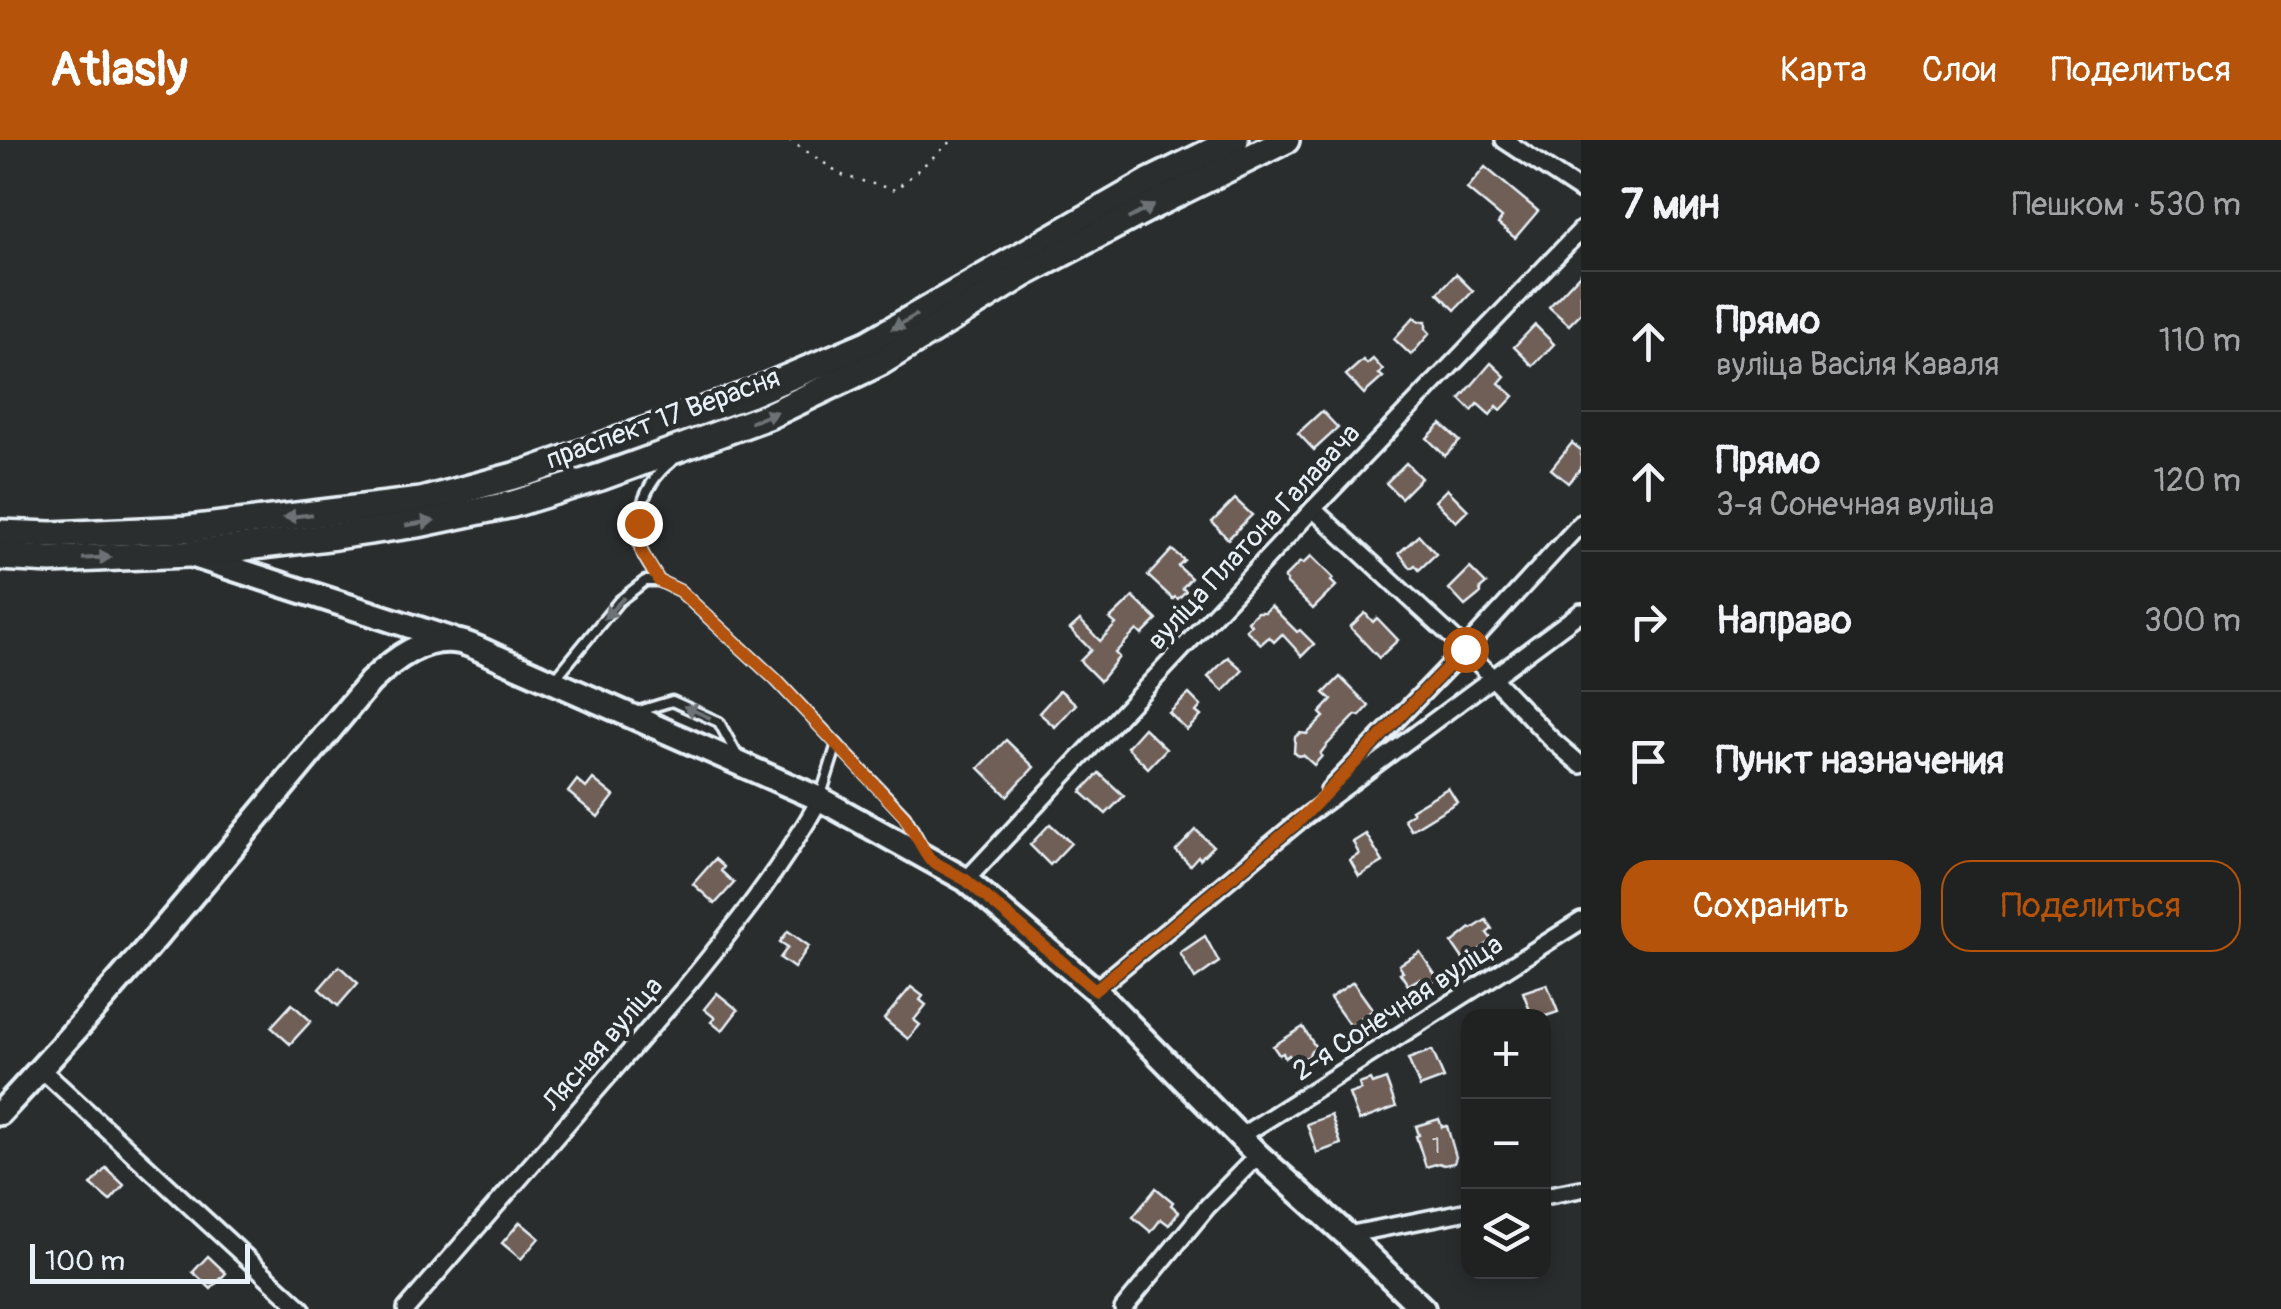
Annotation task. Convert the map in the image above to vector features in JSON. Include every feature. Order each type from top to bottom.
[{"type":"main road","name":"праспект 17 Верасня","points":[[0,533],[188,530],[421,501],[525,472],[749,394],[867,344],[1149,182],[1235,140]]},
{"type":"main road","name":"праспект 17 Верасня","points":[[0,557],[51,560],[188,554],[418,524],[494,508],[601,476],[768,416],[881,362],[1026,272],[1286,140]]},
{"type":"street","points":[[1504,140],[1581,191]]},
{"type":"street","name":"вуліца Платона Галавача","points":[[966,880],[1313,508],[1581,230]]},
{"type":"street","points":[[1313,508],[1465,649],[1581,765]]},
{"type":"street","points":[[1298,822],[1581,524]]},
{"type":"street","points":[[188,554],[456,641],[553,681],[820,799],[966,880],[1095,990],[1258,1154],[1423,1309]]},
{"type":"street","points":[[1095,990],[1298,822],[1581,612]]},
{"type":"street","points":[[0,1112],[211,872],[370,682],[412,649],[456,641]]},
{"type":"street","name":"Лясная вуліца","points":[[406,1309],[684,990],[793,847],[820,799]]},
{"type":"street","name":"2-я Сонечная вуліца","points":[[1241,1136],[1581,921]]},
{"type":"street","points":[[41,1069],[302,1309]]},
{"type":"street","points":[[1123,1309],[1206,1207],[1258,1154]]},
{"type":"street","points":[[1551,1195],[1581,1189]]},
{"type":"street","points":[[1347,1235],[1461,1212]]},
{"type":"lane","points":[[659,581],[641,551],[639,523],[643,498],[657,472],[698,442]]},
{"type":"lane","points":[[553,681],[619,601],[645,581],[659,581],[680,591],[776,680],[904,816],[930,860]]},
{"type":"lane","points":[[820,799],[837,744]]},
{"type":"path","points":[[789,140],[844,176],[895,190],[954,140]]},
{"type":"building","points":[[1485,167],[1538,211],[1515,238],[1498,224],[1502,218],[1467,189]]},
{"type":"building","points":[[1581,273],[1581,313],[1569,325],[1549,307]]},
{"type":"building","points":[[1456,274],[1473,291],[1455,310],[1438,293]]},
{"type":"building","points":[[1414,317],[1426,321],[1430,333],[1411,355],[1394,339]]},
{"type":"building","points":[[1535,325],[1554,344],[1533,366],[1514,347]]},
{"type":"building","points":[[1373,359],[1383,370],[1379,374],[1383,377],[1364,394],[1346,375],[1363,360],[1367,364]]},
{"type":"building","points":[[1491,363],[1505,376],[1499,383],[1514,396],[1490,415],[1478,404],[1472,411],[1460,399]]},
{"type":"building","points":[[1322,411],[1338,428],[1314,450],[1298,433]]},
{"type":"building","points":[[1441,424],[1460,441],[1445,456],[1427,438]]},
{"type":"building","points":[[1572,443],[1581,450],[1581,468],[1568,483],[1551,469]]},
{"type":"building","points":[[1406,463],[1421,478],[1401,498],[1386,483]]},
{"type":"building","points":[[1447,489],[1468,510],[1456,522],[1435,501]]},
{"type":"building","points":[[1235,499],[1252,515],[1228,539],[1212,522]]},
{"type":"building","points":[[1419,535],[1436,554],[1419,570],[1415,565],[1411,568],[1399,553]]},
{"type":"building","points":[[1172,550],[1184,560],[1178,566],[1191,578],[1178,599],[1173,599],[1148,576]]},
{"type":"building","points":[[1311,556],[1336,586],[1313,609],[1284,578]]},
{"type":"building","points":[[1470,568],[1486,584],[1465,606],[1449,589]]},
{"type":"building","points":[[1133,597],[1157,620],[1142,635],[1137,630],[1115,653],[1119,657],[1100,681],[1080,661],[1091,650],[1070,629],[1080,620],[1100,641],[1116,624],[1110,619]]},
{"type":"building","points":[[1271,606],[1314,644],[1302,656],[1282,634],[1274,642],[1269,637],[1261,644],[1246,630],[1257,612],[1265,612]]},
{"type":"building","points":[[1365,613],[1373,622],[1377,618],[1398,640],[1379,658],[1350,627]]},
{"type":"building","points":[[1228,657],[1243,670],[1223,691],[1208,677]]},
{"type":"building","points":[[1340,677],[1369,706],[1326,746],[1314,765],[1294,752],[1295,737],[1307,734],[1324,717],[1320,713],[1332,700],[1324,693]]},
{"type":"building","points":[[1060,690],[1076,704],[1055,727],[1039,713]]},
{"type":"building","points":[[1189,694],[1201,706],[1196,712],[1201,716],[1187,730],[1169,713]]},
{"type":"building","points":[[1144,728],[1166,749],[1148,768],[1127,747]]},
{"type":"building","points":[[1006,740],[1034,767],[1007,796],[979,768]]},
{"type":"building","points":[[1099,773],[1124,796],[1106,814],[1081,792]]},
{"type":"building","points":[[593,779],[614,796],[598,817],[568,792],[577,780],[586,788]]},
{"type":"building","points":[[1448,788],[1457,802],[1411,830],[1404,819],[1413,813],[1411,810]]},
{"type":"building","points":[[1050,824],[1071,843],[1050,865],[1030,845]]},
{"type":"building","points":[[1196,830],[1213,846],[1190,865],[1176,851]]},
{"type":"building","points":[[1366,834],[1383,862],[1359,876],[1350,860],[1359,854],[1353,842]]},
{"type":"building","points":[[715,859],[734,883],[715,904],[693,884]]},
{"type":"building","points":[[1486,920],[1492,929],[1487,933],[1492,940],[1463,959],[1452,943]]},
{"type":"building","points":[[788,931],[809,946],[794,968],[780,958],[788,947],[780,942]]},
{"type":"building","points":[[1205,936],[1219,962],[1195,979],[1180,953]]},
{"type":"building","points":[[1420,952],[1438,979],[1424,988],[1419,979],[1408,985],[1399,965]]},
{"type":"building","points":[[339,966],[358,983],[338,1006],[319,989]]},
{"type":"building","points":[[1353,982],[1373,1010],[1361,1018],[1361,1026],[1350,1026],[1330,998]]},
{"type":"building","points":[[1547,984],[1558,1012],[1551,1014],[1551,1009],[1529,1009],[1523,992]]},
{"type":"building","points":[[911,987],[923,996],[920,1000],[926,1005],[914,1020],[920,1025],[908,1039],[884,1019]]},
{"type":"building","points":[[717,993],[738,1010],[722,1031],[704,1009]]},
{"type":"building","points":[[292,1004],[311,1021],[290,1044],[271,1027]]},
{"type":"building","points":[[1303,1027],[1316,1048],[1294,1063],[1289,1055],[1279,1055],[1273,1046]]},
{"type":"building","points":[[1432,1050],[1444,1078],[1420,1087],[1408,1059]]},
{"type":"building","points":[[1386,1079],[1396,1107],[1359,1121],[1349,1094],[1361,1090],[1359,1084]]},
{"type":"building","points":[[1331,1115],[1341,1144],[1317,1153],[1307,1124]]},
{"type":"building","points":[[1439,1119],[1442,1127],[1447,1126],[1456,1157],[1454,1163],[1426,1167],[1416,1126]]},
{"type":"building","points":[[106,1168],[124,1185],[110,1201],[91,1185]]},
{"type":"building","points":[[1156,1188],[1179,1212],[1169,1225],[1161,1219],[1151,1232],[1133,1217]]},
{"type":"building","points":[[520,1222],[539,1238],[521,1259],[502,1243]]},
{"type":"building","points":[[208,1256],[226,1273],[211,1289],[193,1272]]},
{"type":"route","points":[[639,523],[641,551],[659,581],[680,591],[776,680],[904,816],[930,860],[966,880],[1095,990],[1298,822],[1465,649]]}]
